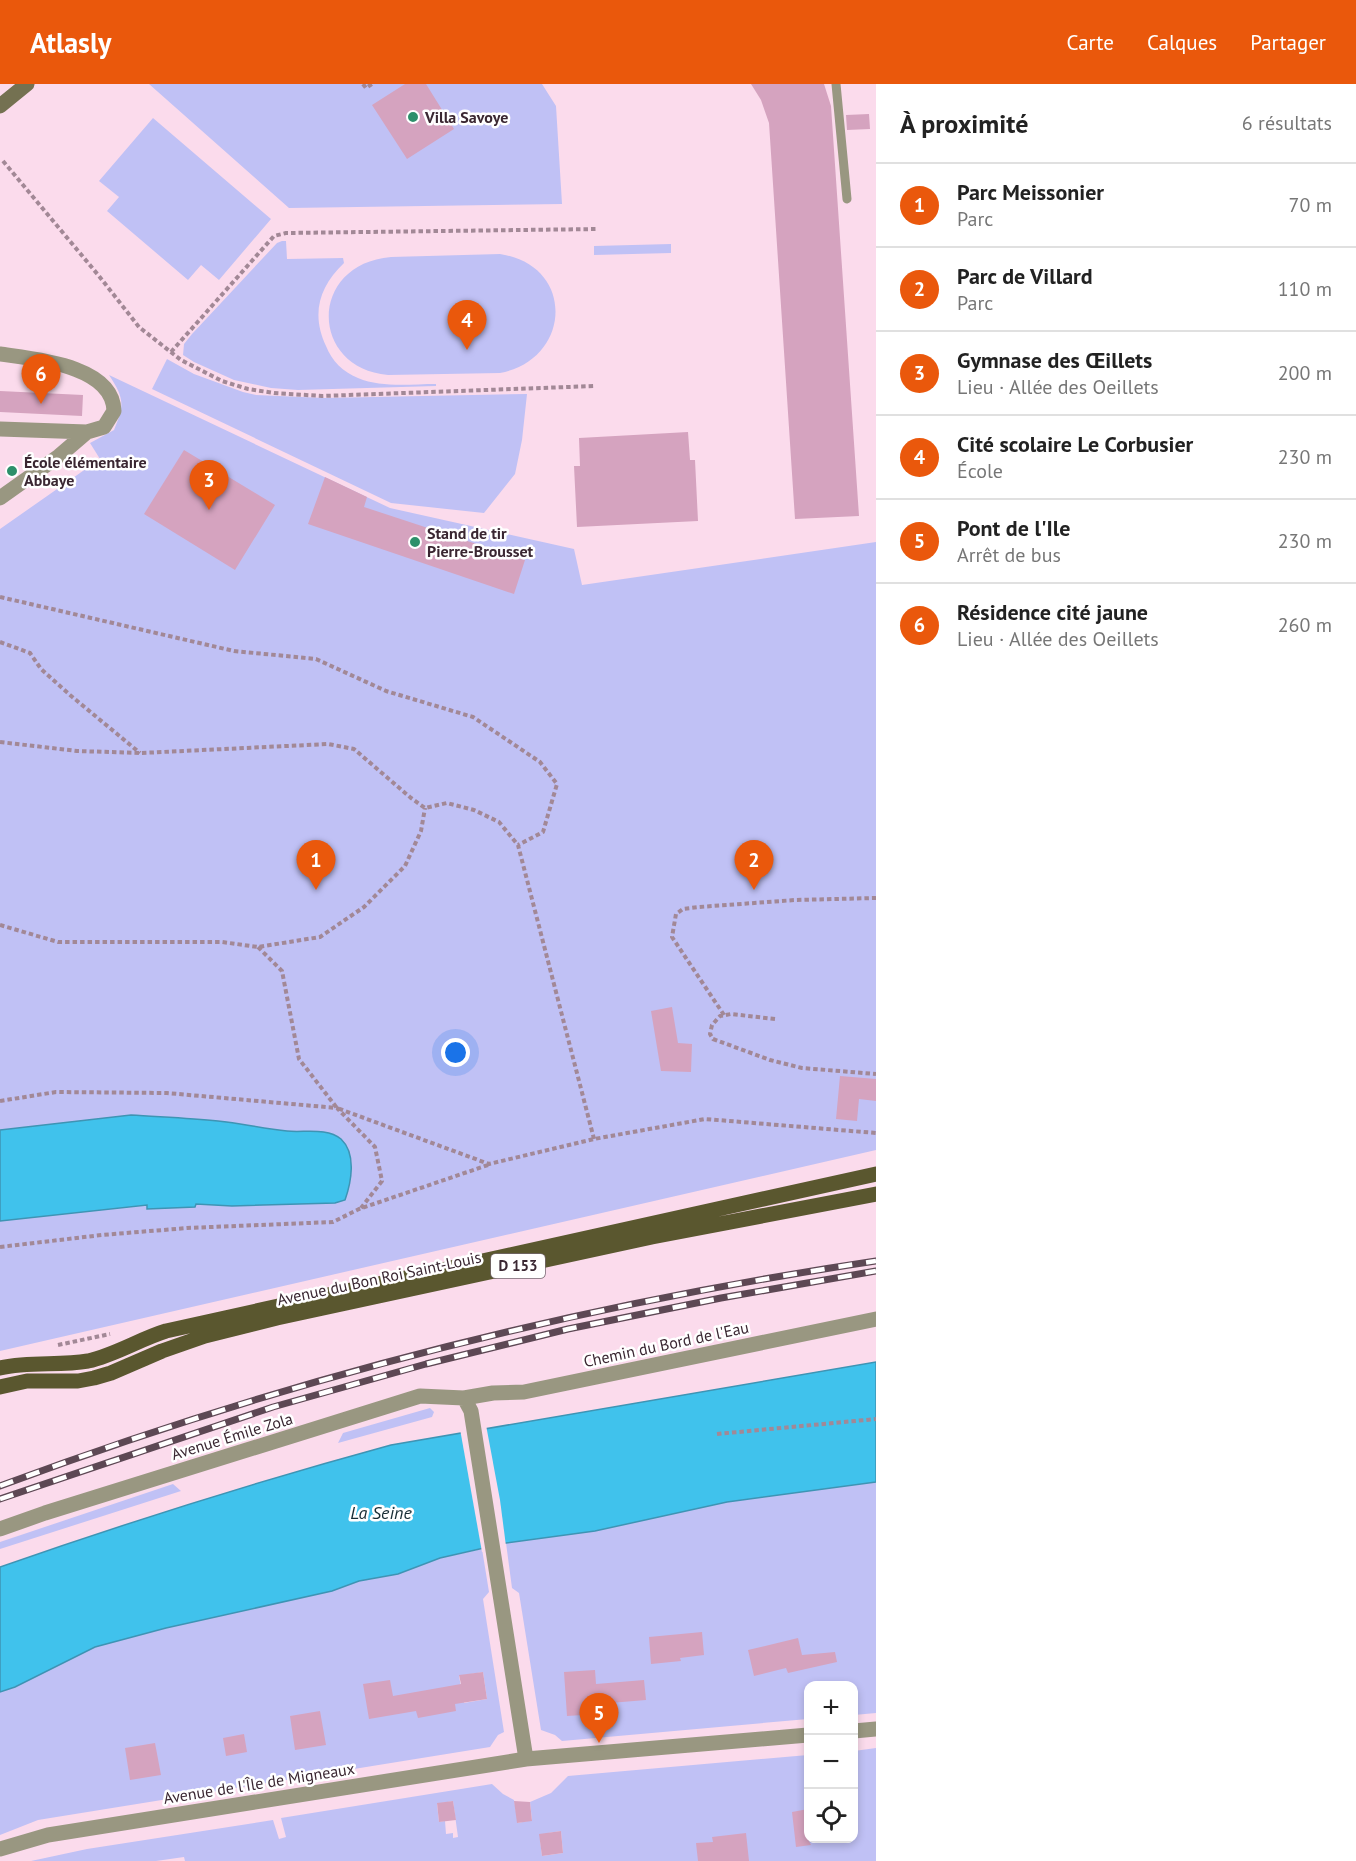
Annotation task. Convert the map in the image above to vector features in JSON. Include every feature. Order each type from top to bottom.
[{"type":"main road","name":"Avenue du Bon Roi Saint-Louis","points":[[0,1368],[15,1364],[89,1360],[166,1331],[194,1327],[539,1247],[876,1174]]},
{"type":"main road","name":"Avenue du Bon Roi Saint-Louis","points":[[0,1387],[27,1381],[78,1381],[94,1378],[205,1336],[277,1318],[663,1235],[876,1194]]},
{"type":"street","points":[[0,106],[27,84]]},
{"type":"street","points":[[0,354],[63,364],[101,383],[110,394],[114,411],[104,427],[87,432],[0,429]]},
{"type":"street","points":[[0,498],[59,456],[87,432]]},
{"type":"street","name":"Chemin du Bord de l'Eau","points":[[467,1404],[493,1393],[524,1392],[876,1319]]},
{"type":"street","name":"Avenue Émile Zola","points":[[0,1529],[56,1509],[420,1396],[467,1404]]},
{"type":"street","points":[[467,1404],[526,1759]]},
{"type":"street","points":[[858,1731],[876,1729]]},
{"type":"street","name":"Avenue de l'Île de Migneaux","points":[[0,1850],[48,1835],[526,1759],[804,1735]]},
{"type":"lane","points":[[836,84],[847,199]]},
{"type":"path","points":[[363,84],[366,88],[372,84]]},
{"type":"path","points":[[3,161],[139,327],[181,360],[222,381],[248,389],[274,393],[321,396],[596,386]]},
{"type":"path","points":[[171,352],[274,236],[286,233],[597,229]]},
{"type":"path","points":[[0,597],[234,651],[316,659],[386,691],[473,717],[540,762],[557,784],[543,832],[518,845]]},
{"type":"path","points":[[0,642],[30,653],[41,669],[141,753]]},
{"type":"path","points":[[0,742],[77,751],[141,753],[328,744],[354,749],[425,808],[447,803],[474,810],[499,822],[518,845],[594,1139]]},
{"type":"path","points":[[0,925],[58,942],[222,942],[258,947],[320,937],[364,908],[405,866],[421,831],[425,808]]},
{"type":"path","points":[[724,1015],[672,937],[676,914],[683,909],[699,907],[795,900],[876,898]]},
{"type":"path","points":[[258,947],[282,971],[299,1059],[337,1108],[375,1147],[382,1180],[359,1209]]},
{"type":"path","points":[[775,1019],[724,1015],[712,1025],[710,1034],[713,1039],[770,1060],[802,1068],[876,1074]]},
{"type":"path","points":[[0,1101],[56,1092],[167,1093],[337,1108],[489,1164]]},
{"type":"path","points":[[0,1247],[176,1229],[333,1222],[359,1209],[489,1164],[594,1139],[705,1119],[876,1133]]},
{"type":"path","points":[[48,1347],[114,1333]]},
{"type":"path","points":[[717,1434],[876,1419]]},
{"type":"shaded area","points":[[149,84],[542,84],[556,106],[562,204],[289,208]]},
{"type":"shaded area","points":[[153,118],[271,219],[219,280],[201,265],[188,280],[107,211],[119,197],[99,181]]},
{"type":"shaded area","points":[[286,241],[287,259],[343,258],[344,263],[335,272],[323,291],[319,312],[321,334],[328,351],[339,365],[353,376],[367,381],[396,385],[436,384],[436,386],[298,390],[271,388],[234,380],[183,355],[184,344],[192,334],[277,243]]},
{"type":"shaded area","points":[[671,244],[671,253],[594,255],[594,246]]},
{"type":"shaded area","points":[[500,254],[525,262],[542,276],[553,293],[556,313],[552,333],[541,351],[524,365],[500,373],[388,375],[362,368],[343,355],[332,336],[329,316],[333,296],[344,277],[364,264],[391,257]]},
{"type":"shaded area","points":[[167,359],[194,374],[256,395],[324,398],[527,394],[522,440],[515,474],[484,513],[391,503],[152,389]]},
{"type":"shaded area","points":[[109,375],[390,508],[574,549],[582,585],[876,542],[876,1150],[0,1351],[0,529],[100,459],[90,443],[114,430],[121,407],[118,390]]},
{"type":"shaded area","points":[[430,1408],[434,1412],[432,1417],[338,1443],[343,1433]]},
{"type":"shaded area","points":[[876,1482],[876,1713],[858,1715],[858,1681],[804,1681],[804,1719],[562,1741],[555,1735],[541,1730],[519,1593],[512,1588],[506,1543],[595,1531],[727,1502]]},
{"type":"shaded area","points":[[173,1484],[181,1491],[0,1549],[0,1542]]},
{"type":"shaded area","points":[[482,1549],[489,1592],[483,1599],[504,1732],[498,1735],[490,1747],[38,1820],[0,1835],[0,1692],[15,1687],[95,1647],[166,1628],[332,1591],[359,1581],[398,1574],[440,1558]],"holes":[[[483,1672],[487,1699],[464,1703],[459,1676]]]},
{"type":"shaded area","points":[[876,1748],[876,1861],[185,1861],[184,1857],[156,1861],[31,1861],[87,1849],[273,1820],[279,1839],[286,1837],[281,1818],[492,1784],[514,1800],[518,1823],[532,1820],[530,1802],[551,1793],[568,1776],[804,1755],[804,1843],[858,1843],[858,1750]],"holes":[[[453,1801],[458,1837],[453,1838],[453,1833],[446,1834],[445,1821],[439,1822],[437,1804]],[[561,1831],[563,1853],[542,1856],[540,1840],[548,1838],[548,1833]]]},
{"type":"water","points":[[131,1115],[218,1121],[335,1135],[346,1145],[351,1160],[351,1177],[345,1200],[335,1203],[232,1206],[196,1204],[195,1207],[147,1209],[147,1205],[0,1221],[0,1130]]},
{"type":"water","name":"La Seine","points":[[876,1362],[876,1482],[727,1502],[595,1531],[506,1543],[440,1558],[398,1574],[359,1581],[332,1591],[166,1628],[95,1647],[15,1687],[0,1692],[0,1567],[194,1503],[391,1445]]},
{"type":"pier","points":[[486,1425],[506,1546],[482,1552],[460,1429]]},
{"type":"building","name":"Villa Savoye","points":[[405,84],[426,84],[454,129],[407,159],[372,105]]},
{"type":"building","points":[[751,84],[824,84],[831,106],[859,516],[795,519],[769,123],[761,100]]},
{"type":"building","points":[[869,114],[870,129],[847,130],[846,115]]},
{"type":"building","points":[[0,391],[83,395],[82,416],[0,412]]},
{"type":"building","points":[[688,432],[690,460],[695,460],[698,521],[577,527],[574,466],[580,466],[579,438]]},
{"type":"building","points":[[184,450],[275,505],[235,570],[144,514]]},
{"type":"building","name":"Stand de tir Pierre-Brousset","points":[[325,477],[367,497],[364,507],[525,560],[514,594],[308,524]]},
{"type":"building","points":[[672,1007],[678,1043],[692,1044],[691,1072],[661,1071],[651,1011]]},
{"type":"building","points":[[840,1076],[876,1079],[876,1101],[859,1099],[857,1121],[836,1119]]},
{"type":"building","points":[[702,1632],[704,1655],[680,1658],[681,1661],[651,1664],[649,1637]]},
{"type":"building","points":[[798,1638],[802,1655],[835,1652],[837,1662],[788,1673],[786,1668],[754,1676],[748,1650]]},
{"type":"building","points":[[595,1670],[596,1684],[644,1680],[646,1700],[598,1704],[599,1714],[567,1716],[564,1672]]},
{"type":"building","points":[[483,1672],[487,1699],[455,1704],[456,1711],[418,1718],[416,1711],[369,1719],[363,1684],[390,1680],[393,1696],[461,1684],[459,1675]]},
{"type":"building","points":[[320,1711],[326,1745],[295,1750],[290,1716]]},
{"type":"building","points":[[244,1734],[247,1752],[226,1756],[223,1738]]},
{"type":"building","points":[[155,1743],[161,1775],[130,1780],[125,1748]]},
{"type":"building","points":[[453,1801],[456,1820],[439,1822],[437,1803]]},
{"type":"building","points":[[514,1801],[530,1802],[532,1821],[517,1823]]},
{"type":"building","points":[[804,1810],[804,1843],[811,1845],[796,1847],[792,1812]]},
{"type":"building","points":[[561,1831],[563,1853],[542,1856],[539,1834]]},
{"type":"building","points":[[746,1833],[749,1861],[698,1861],[696,1843],[713,1842],[712,1837]]},
{"type":"railway","points":[[0,1486],[214,1413],[322,1380],[432,1351],[653,1300],[876,1261]]},
{"type":"railway","points":[[0,1499],[273,1407],[426,1364],[568,1329],[721,1298],[876,1271]]},
{"type":"place","name":"Villa Savoye","points":[[413,117]]},
{"type":"place","name":"Cité scolaire Le Corbusier","points":[[467,350]]},
{"type":"place","name":"Résidence cité jaune","points":[[41,404]]},
{"type":"place","name":"École élémentaire Abbaye","points":[[12,471]]},
{"type":"place","name":"Gymnase des Œillets","points":[[209,510]]},
{"type":"place","name":"Stand de tir Pierre-Brousset","points":[[415,542]]},
{"type":"place","name":"Parc Meissonier","points":[[316,890]]},
{"type":"place","name":"Parc de Villard","points":[[754,890]]},
{"type":"place","name":"Pont de l'Ile","points":[[599,1743]]}]
